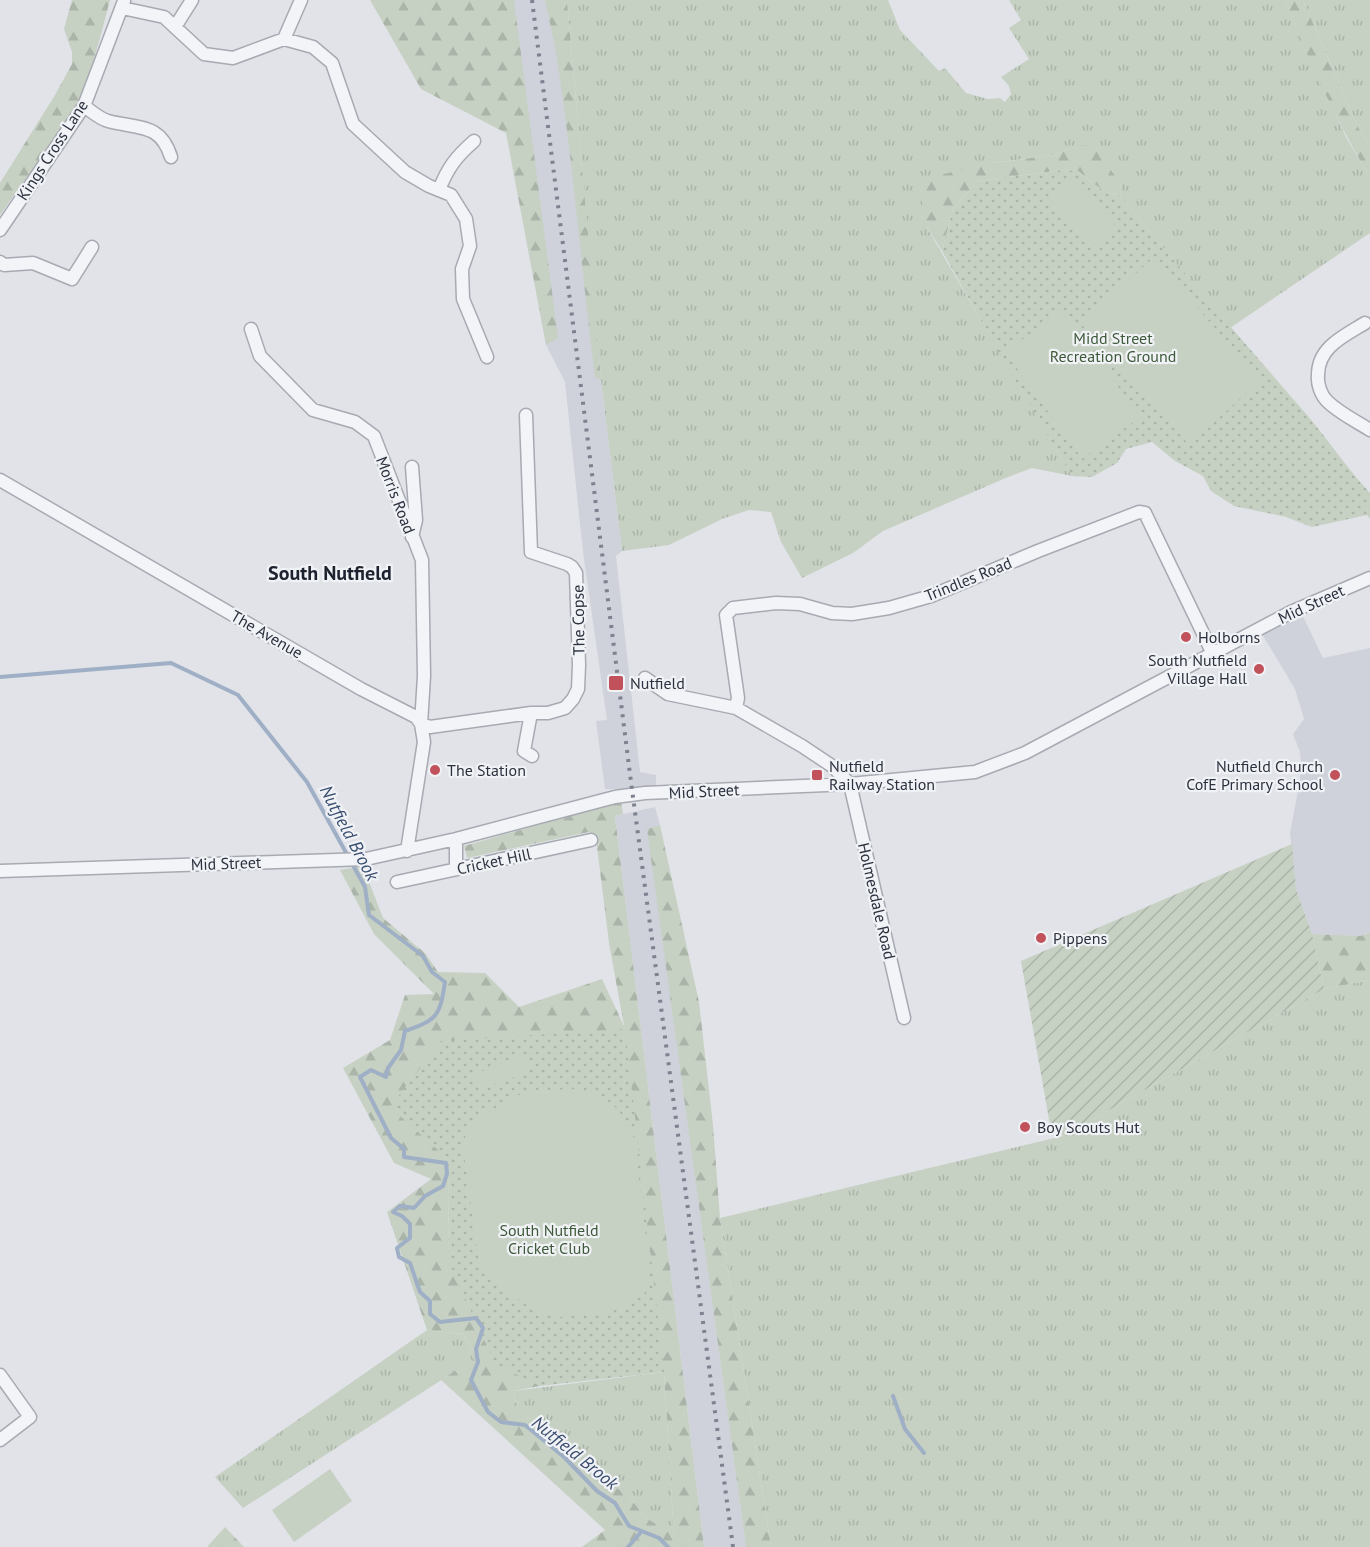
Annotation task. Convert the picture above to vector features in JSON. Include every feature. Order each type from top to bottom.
[{"type":"street","points":[[175,27],[192,0]]},
{"type":"street","points":[[284,39],[302,0]]},
{"type":"street","points":[[123,4],[164,17],[204,54],[233,58],[284,39],[313,47],[333,63],[353,124],[405,172],[451,195],[466,219],[470,246],[462,269],[463,299],[487,357]]},
{"type":"street","name":"Kings Cross Lane","points":[[0,230],[84,106],[123,4]]},
{"type":"street","points":[[84,106],[106,121],[134,125],[155,133],[167,144],[171,157]]},
{"type":"street","points":[[439,190],[455,158],[474,141]]},
{"type":"street","points":[[0,262],[4,265],[33,263],[72,279],[92,247]]},
{"type":"street","points":[[1365,323],[1324,351],[1318,366],[1317,380],[1327,401],[1370,430]]},
{"type":"street","name":"Morris Road","points":[[251,329],[260,356],[313,410],[354,422],[374,436],[422,560],[424,676],[421,724]]},
{"type":"street","name":"The Copse","points":[[526,415],[531,552],[567,564],[576,573],[579,654],[578,689],[573,699],[565,708],[531,713]]},
{"type":"street","points":[[412,468],[416,520],[412,537]]},
{"type":"street","name":"The Avenue","points":[[0,480],[361,688],[416,717],[421,724]]},
{"type":"street","name":"Trindles Road","points":[[736,708],[738,698],[726,615],[733,608],[800,603],[832,613],[852,614],[889,608],[931,596],[1139,512],[1145,513],[1213,654]]},
{"type":"street","name":"Mid Street","points":[[0,871],[366,859],[456,840],[615,797],[850,784],[975,772],[1025,753],[1291,612],[1370,578]]},
{"type":"street","points":[[645,678],[668,694],[736,708],[802,746],[832,766],[850,784]]},
{"type":"street","points":[[407,851],[424,742],[421,724],[430,727],[531,713],[524,751],[532,756]]},
{"type":"street","name":"Holmesdale Road","points":[[850,784],[904,1018]]},
{"type":"street","points":[[456,840],[456,869]]},
{"type":"street","name":"Cricket Hill","points":[[397,882],[591,840]]},
{"type":"street","points":[[0,1375],[30,1417],[0,1440]]},
{"type":"shaded area","points":[[484,0],[565,0],[588,221],[601,380],[622,551],[616,556],[640,772],[656,775],[656,789],[605,789],[596,721],[607,720],[583,552],[565,382],[546,345]]},
{"type":"shaded area","name":"Nutfield Church CofE Primary School","points":[[1299,608],[1323,658],[1370,648],[1370,933],[1360,936],[1312,934],[1296,889],[1290,833],[1301,764],[1300,752],[1293,734],[1304,719],[1295,689],[1259,629]]},
{"type":"shaded area","points":[[655,807],[660,825],[648,829],[746,1547],[704,1547],[615,816]]},
{"type":"green space","points":[[72,0],[110,0],[90,72],[72,113],[0,215],[0,183],[72,64],[72,52],[64,29]]},
{"type":"green space","points":[[370,0],[514,0],[558,338],[546,345],[506,133],[421,89]]},
{"type":"green space","points":[[545,0],[567,0],[601,380],[595,377],[564,110]]},
{"type":"green space","points":[[567,0],[888,0],[900,30],[939,71],[945,68],[966,93],[988,99],[1000,98],[1005,102],[1011,94],[1009,86],[1001,77],[1029,59],[1009,28],[1021,20],[1009,0],[1285,0],[1346,137],[1370,178],[1370,233],[1230,328],[1120,196],[1121,185],[1076,146],[1054,155],[992,163],[926,226],[1072,476],[1032,468],[1008,477],[883,531],[853,553],[802,578],[781,542],[771,512],[749,510],[722,519],[669,545],[622,551],[601,380]]},
{"type":"green space","points":[[1285,0],[1303,0],[1359,129],[1370,147],[1370,178],[1324,90]]},
{"type":"green space","points":[[1303,0],[1370,0],[1370,147],[1359,129]]},
{"type":"green space","points":[[1089,145],[1098,151],[1121,185],[1120,196],[1102,190],[1078,171],[1063,170],[978,181],[953,209],[942,251],[926,226],[918,180],[992,163],[1054,155],[1076,146]]},
{"type":"green space","name":"Midd Street Recreation Ground","points":[[1063,170],[1078,171],[1102,190],[1120,196],[1307,415],[1370,493],[1370,519],[1367,515],[1312,527],[1286,517],[1234,506],[1211,491],[1203,476],[1175,461],[1152,442],[1126,449],[1117,463],[1092,477],[1072,476],[942,251],[953,209],[978,181]]},
{"type":"green space","points":[[1073,177],[1116,227],[1091,248],[1049,198]]},
{"type":"green space","points":[[1153,258],[1261,380],[1189,445],[1080,323]]},
{"type":"green space","points":[[1063,310],[1140,417],[1082,459],[1005,352]]},
{"type":"green space","points":[[621,801],[623,814],[615,816],[704,1547],[582,1547],[605,1530],[441,1380],[477,1357],[463,1334],[427,1330],[387,1212],[431,1179],[394,1163],[343,1068],[390,1040],[405,995],[434,994],[374,934],[340,870],[363,866],[383,918],[426,954],[438,972],[485,973],[519,1007],[602,979],[624,1026],[609,943],[596,839],[589,832],[467,858],[464,846]],"holes":[[[449,1160],[664,1372],[674,1535],[646,1518],[631,1499],[518,1410],[513,1391],[540,1386],[476,1308],[448,1260]]]},
{"type":"green space","points":[[660,825],[699,1002],[713,1125],[720,1218],[771,1547],[746,1547],[647,829]]},
{"type":"green space","points":[[1292,844],[1296,889],[1312,934],[1324,989],[1063,1136],[1050,1125],[1021,961]]},
{"type":"green space","points":[[1370,933],[1370,980],[1324,989],[1312,934],[1360,936]]},
{"type":"green space","points":[[1370,980],[1370,1547],[771,1547],[720,1218],[1063,1136],[1324,989]]},
{"type":"green space","name":"South Nutfield Cricket Club","points":[[625,1029],[664,1372],[540,1386],[495,1364],[448,1260],[449,1160],[390,1107],[441,1041]]},
{"type":"green space","points":[[523,1056],[529,1072],[480,1089],[474,1074]]},
{"type":"green space","points":[[580,1089],[614,1106],[624,1118],[634,1138],[650,1274],[645,1293],[629,1304],[611,1312],[561,1317],[548,1315],[528,1306],[506,1291],[489,1275],[478,1257],[463,1147],[467,1129],[481,1117],[515,1096],[537,1090]]},
{"type":"green space","points":[[427,1330],[463,1334],[477,1357],[243,1508],[215,1477]]},
{"type":"green space","points":[[664,1372],[674,1536],[646,1518],[631,1499],[518,1410],[513,1391]]},
{"type":"green space","points":[[330,1469],[352,1501],[294,1542],[272,1510]]},
{"type":"green space","points":[[225,1527],[244,1547],[207,1547]]},
{"type":"waterway","name":"Nutfield Brook","points":[[0,677],[171,663],[238,695],[307,782],[365,887],[369,915],[423,956],[432,972],[445,982],[436,1015],[405,1031],[401,1050],[388,1068],[386,1077],[371,1070],[360,1077],[391,1138],[404,1149],[404,1157],[446,1163],[447,1174],[443,1186],[425,1196],[414,1208],[400,1206],[393,1212],[402,1216],[410,1224],[410,1238],[397,1248],[399,1257],[410,1263],[420,1292],[430,1301],[430,1314],[440,1322],[476,1318],[483,1328],[476,1349],[478,1362],[471,1380],[488,1412],[501,1422],[525,1425],[564,1457],[597,1491],[615,1503],[629,1526],[659,1538],[668,1547]]},
{"type":"waterway","points":[[893,1396],[905,1429],[924,1453]]},
{"type":"waterway","points":[[628,1547],[641,1532]]},
{"type":"railway","points":[[532,0],[631,782],[733,1547]]},
{"type":"place","name":"Holborns","points":[[1186,637]]},
{"type":"place","name":"South Nutfield Village Hall","points":[[1259,669]]},
{"type":"place","name":"Nutfield","points":[[616,683]]},
{"type":"place","name":"The Station","points":[[435,770]]},
{"type":"place","name":"Nutfield Railway Station","points":[[817,775]]},
{"type":"place","name":"Nutfield Church CofE Primary School","points":[[1335,775]]},
{"type":"place","name":"Pippens","points":[[1041,938]]},
{"type":"place","name":"Boy Scouts Hut","points":[[1025,1127]]},
{"type":"district","name":"South Nutfield","points":[[330,573]]}]
